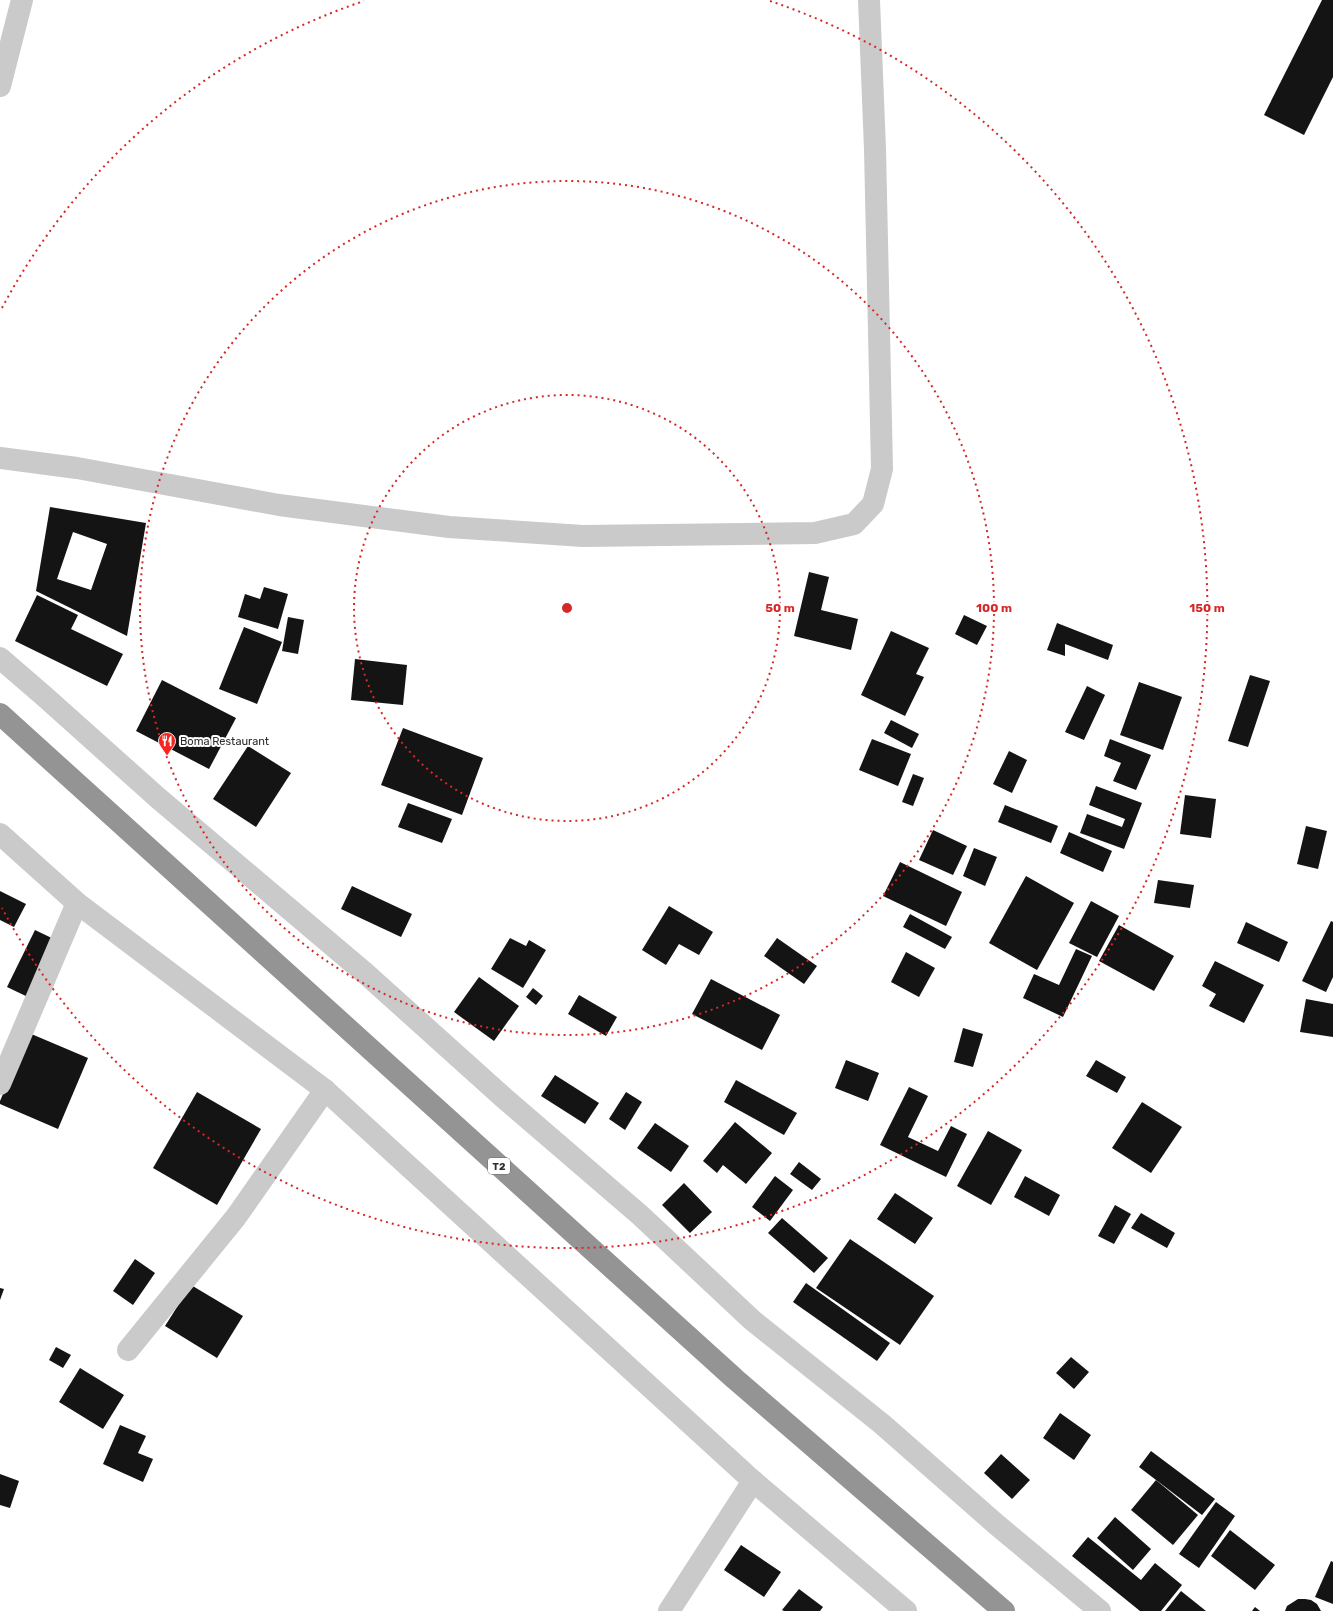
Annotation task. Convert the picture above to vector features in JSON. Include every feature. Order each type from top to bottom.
[{"type":"highway","name":"T2","points":[[0,714],[735,1379],[1004,1611]]},
{"type":"street","points":[[0,86],[22,0]]},
{"type":"street","points":[[0,458],[78,468],[279,505],[449,527],[583,536],[814,533],[854,524],[873,504],[882,469],[875,150],[869,0]]},
{"type":"street","points":[[0,658],[158,798],[365,973],[504,1098],[640,1215],[752,1320],[882,1424],[997,1525],[1100,1611]]},
{"type":"street","points":[[0,834],[78,903],[325,1090],[752,1481],[906,1611]]},
{"type":"street","points":[[0,1084],[78,903]]},
{"type":"street","points":[[128,1350],[236,1217],[325,1090]]},
{"type":"street","points":[[669,1611],[752,1481]]},
{"type":"building","points":[[1322,0],[1333,0],[1333,77],[1304,135],[1264,115]]},
{"type":"building","points":[[50,507],[146,523],[127,636],[36,591]],"holes":[[[73,532],[107,544],[91,590],[57,579]]]},
{"type":"building","points":[[809,572],[829,577],[821,610],[858,619],[851,650],[794,636]]},
{"type":"building","points":[[264,587],[288,594],[278,629],[238,617],[245,594],[260,599]]},
{"type":"building","points":[[37,595],[78,615],[71,629],[123,654],[107,686],[15,641]]},
{"type":"building","points":[[964,615],[987,626],[977,645],[955,634]]},
{"type":"building","points":[[288,617],[304,620],[298,654],[282,651]]},
{"type":"building","points":[[1057,623],[1113,645],[1108,660],[1065,644],[1065,656],[1047,650]]},
{"type":"building","points":[[244,627],[282,642],[257,704],[219,689]]},
{"type":"building","points":[[891,631],[929,648],[916,674],[924,677],[905,716],[861,695]]},
{"type":"building","points":[[355,659],[407,665],[403,705],[351,700]]},
{"type":"building","points":[[1250,675],[1270,681],[1248,747],[1228,741]]},
{"type":"building","points":[[162,680],[236,718],[209,769],[136,731]]},
{"type":"building","points":[[1139,682],[1182,697],[1163,750],[1120,735]]},
{"type":"building","points":[[1087,686],[1105,695],[1084,740],[1065,732]]},
{"type":"building","points":[[891,720],[919,734],[912,748],[884,733]]},
{"type":"building","points":[[403,728],[483,758],[462,815],[381,785]]},
{"type":"building","points":[[872,739],[911,754],[898,786],[859,770]]},
{"type":"building","points":[[1110,739],[1151,755],[1136,790],[1113,781],[1121,763],[1104,756]]},
{"type":"building","points":[[248,746],[291,773],[256,827],[213,799]]},
{"type":"building","points":[[1009,751],[1027,760],[1012,793],[993,784]]},
{"type":"building","points":[[913,774],[924,778],[913,806],[902,802]]},
{"type":"building","points":[[1096,786],[1142,803],[1124,849],[1080,833],[1087,814],[1122,827],[1125,819],[1089,805]]},
{"type":"building","points":[[1185,795],[1216,799],[1211,838],[1180,834]]},
{"type":"building","points":[[408,803],[452,819],[442,843],[398,827]]},
{"type":"building","points":[[1005,805],[1058,826],[1051,843],[998,822]]},
{"type":"building","points":[[1306,826],[1327,831],[1318,869],[1297,864]]},
{"type":"building","points":[[933,830],[967,846],[953,875],[919,860]]},
{"type":"building","points":[[1069,832],[1112,851],[1103,872],[1060,853]]},
{"type":"building","points":[[974,848],[997,857],[985,886],[963,876]]},
{"type":"building","points":[[900,862],[962,892],[946,926],[883,896]]},
{"type":"building","points":[[1026,876],[1074,903],[1037,970],[989,943]]},
{"type":"building","points":[[1158,880],[1194,885],[1190,908],[1154,903]]},
{"type":"building","points":[[352,886],[412,914],[401,937],[341,909]]},
{"type":"building","points":[[0,891],[26,904],[14,927],[0,920]]},
{"type":"building","points":[[1091,901],[1119,916],[1097,957],[1069,943]]},
{"type":"building","points":[[669,906],[713,932],[699,955],[679,944],[666,965],[642,950]]},
{"type":"building","points":[[910,914],[952,937],[945,949],[903,927]]},
{"type":"building","points":[[1331,921],[1333,922],[1333,977],[1326,992],[1302,981]]},
{"type":"building","points":[[1246,922],[1288,942],[1279,962],[1237,943]]},
{"type":"building","points":[[1119,925],[1174,956],[1154,991],[1099,961]]},
{"type":"building","points":[[35,930],[58,941],[30,998],[7,987]]},
{"type":"building","points":[[510,938],[526,946],[529,940],[546,950],[523,988],[491,969]]},
{"type":"building","points":[[777,938],[817,966],[804,984],[764,956]]},
{"type":"building","points":[[1076,949],[1092,956],[1063,1017],[1023,998],[1034,974],[1059,985]]},
{"type":"building","points":[[906,952],[935,968],[919,997],[891,982]]},
{"type":"building","points":[[1215,961],[1264,985],[1244,1023],[1209,1006],[1216,994],[1202,986]]},
{"type":"building","points":[[479,977],[519,1006],[494,1041],[454,1012]]},
{"type":"building","points":[[711,979],[780,1015],[762,1050],[692,1014]]},
{"type":"building","points":[[533,988],[543,996],[536,1005],[526,997]]},
{"type":"building","points":[[579,995],[617,1017],[606,1036],[568,1014]]},
{"type":"building","points":[[1306,999],[1333,1004],[1333,1037],[1300,1032]]},
{"type":"building","points":[[963,1028],[983,1034],[973,1067],[954,1062]]},
{"type":"building","points":[[29,1033],[88,1058],[58,1129],[0,1104]]},
{"type":"building","points":[[846,1060],[879,1073],[868,1101],[835,1088]]},
{"type":"building","points":[[1096,1060],[1126,1077],[1117,1093],[1086,1076]]},
{"type":"building","points":[[555,1075],[599,1103],[585,1124],[541,1096]]},
{"type":"building","points":[[736,1080],[797,1113],[784,1135],[724,1102]]},
{"type":"building","points":[[909,1087],[928,1096],[908,1137],[938,1151],[951,1126],[967,1134],[946,1177],[880,1145]]},
{"type":"building","points":[[197,1092],[261,1129],[217,1205],[153,1168]]},
{"type":"building","points":[[626,1092],[642,1102],[625,1130],[609,1119]]},
{"type":"building","points":[[1142,1102],[1182,1127],[1151,1173],[1112,1148]]},
{"type":"building","points":[[735,1122],[772,1153],[746,1184],[723,1165],[717,1173],[703,1161]]},
{"type":"building","points":[[655,1123],[689,1146],[671,1172],[637,1148]]},
{"type":"building","points":[[988,1131],[1022,1150],[991,1205],[957,1186]]},
{"type":"building","points":[[799,1162],[821,1179],[812,1190],[790,1174]]},
{"type":"building","points":[[775,1176],[793,1190],[770,1221],[752,1207]]},
{"type":"building","points":[[1025,1176],[1060,1195],[1049,1216],[1014,1197]]},
{"type":"building","points":[[684,1183],[712,1212],[690,1233],[662,1205]]},
{"type":"building","points":[[895,1193],[933,1218],[915,1244],[877,1219]]},
{"type":"building","points":[[1115,1205],[1131,1214],[1114,1244],[1098,1236]]},
{"type":"building","points":[[1141,1213],[1175,1233],[1167,1248],[1131,1228]]},
{"type":"building","points":[[782,1218],[828,1258],[814,1273],[768,1233]]},
{"type":"building","points":[[850,1239],[934,1296],[900,1345],[816,1288]]},
{"type":"building","points":[[135,1259],[155,1273],[133,1305],[113,1291]]},
{"type":"building","points":[[806,1283],[890,1343],[877,1361],[793,1302]]},
{"type":"building","points":[[191,1285],[243,1316],[217,1358],[165,1326]]},
{"type":"building","points":[[0,1288],[4,1289],[0,1300]]},
{"type":"building","points":[[56,1347],[71,1355],[63,1368],[49,1360]]},
{"type":"building","points":[[1071,1357],[1089,1372],[1074,1389],[1056,1373]]},
{"type":"building","points":[[80,1368],[124,1395],[103,1429],[59,1402]]},
{"type":"building","points":[[1060,1413],[1091,1435],[1074,1460],[1043,1438]]},
{"type":"building","points":[[120,1425],[146,1436],[138,1453],[153,1459],[143,1482],[103,1464]]},
{"type":"building","points":[[1151,1451],[1215,1499],[1202,1515],[1139,1467]]},
{"type":"building","points":[[1001,1454],[1030,1480],[1012,1499],[984,1473]]},
{"type":"building","points":[[0,1474],[19,1481],[10,1508],[0,1505]]},
{"type":"building","points":[[1156,1480],[1198,1515],[1173,1545],[1131,1510]]},
{"type":"building","points":[[1216,1502],[1235,1516],[1199,1568],[1179,1554]]},
{"type":"building","points":[[1115,1517],[1151,1549],[1133,1570],[1097,1538]]},
{"type":"building","points":[[1230,1530],[1275,1565],[1255,1590],[1211,1556]]},
{"type":"building","points":[[1088,1537],[1141,1580],[1155,1563],[1182,1585],[1161,1611],[1140,1611],[1072,1556]]},
{"type":"building","points":[[741,1545],[781,1572],[764,1597],[724,1570]]},
{"type":"building","points":[[1331,1561],[1333,1562],[1333,1604],[1315,1597]]},
{"type":"building","points":[[799,1589],[823,1607],[820,1611],[782,1610]]},
{"type":"building","points":[[1181,1591],[1206,1611],[1165,1611]]},
{"type":"building","points":[[1298,1599],[1311,1600],[1317,1604],[1321,1611],[1285,1611],[1287,1606]]},
{"type":"building","points":[[1255,1607],[1260,1611],[1252,1611]]},
{"type":"place","name":"Boma Restaurant","points":[[167,756]]}]
